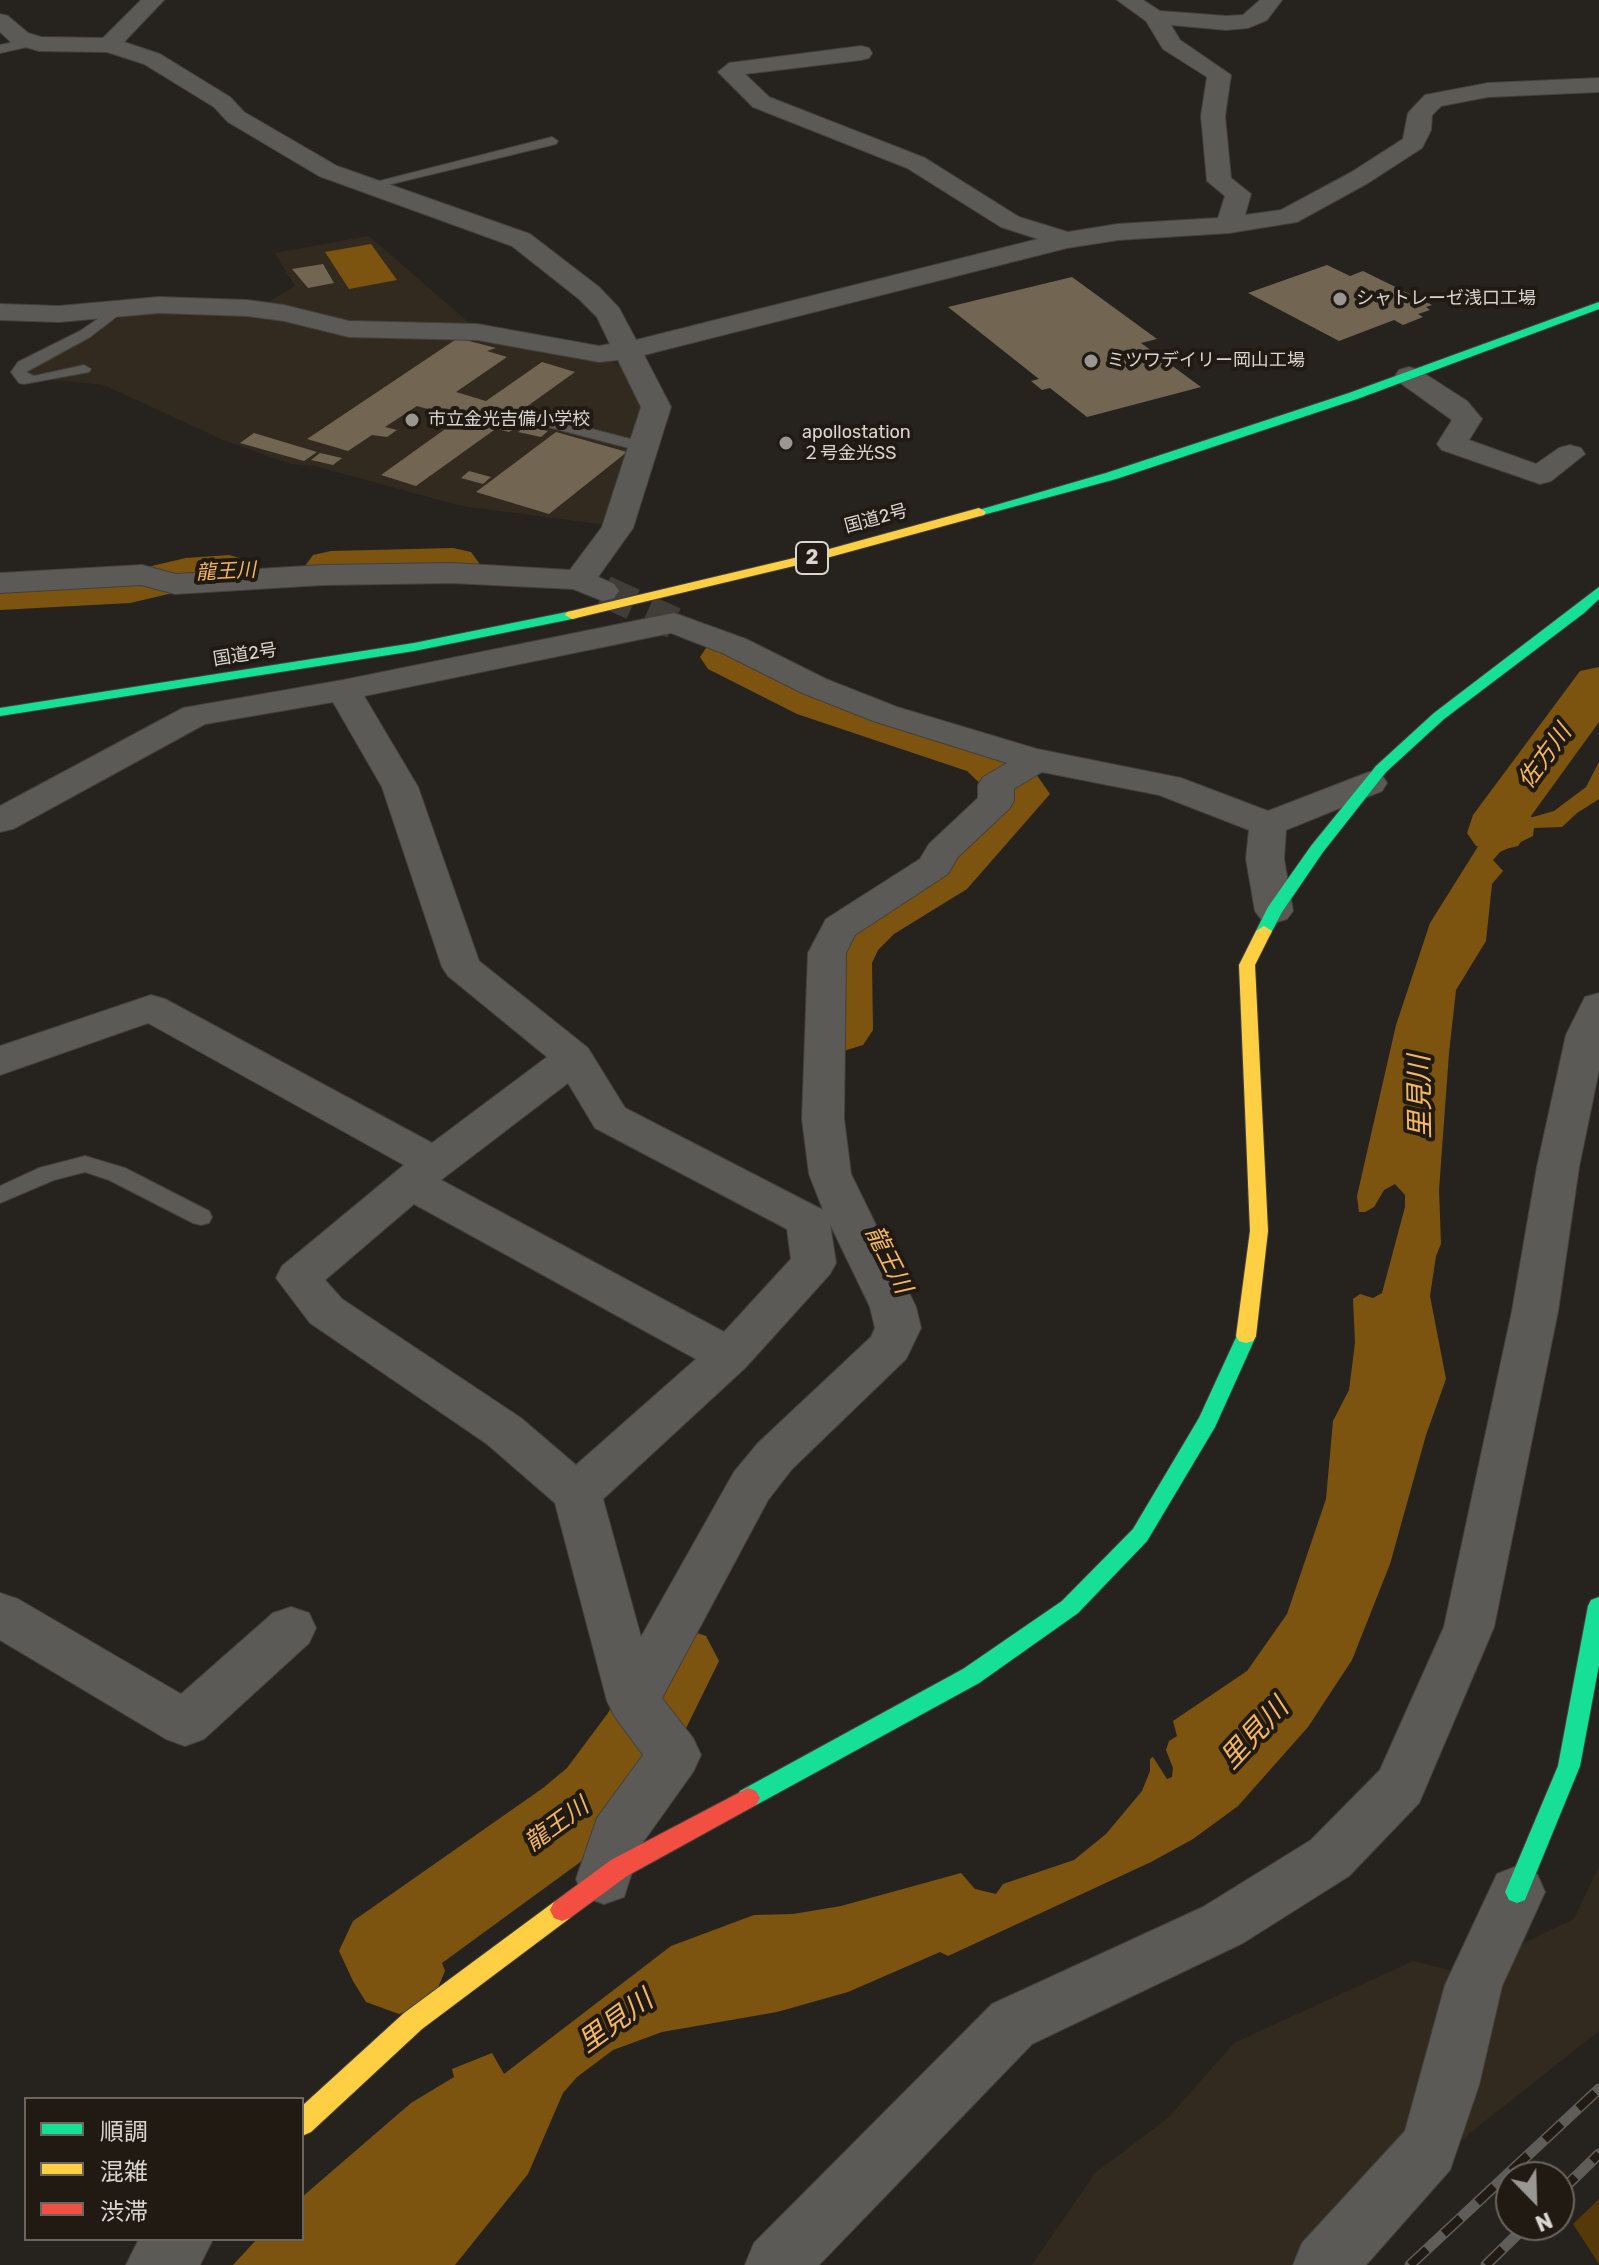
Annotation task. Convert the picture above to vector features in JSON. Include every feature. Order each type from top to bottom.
[{"type":"main road","name":"国道2号","points":[[0,712],[414,647],[621,604],[814,557],[1111,476],[1409,376],[1599,305]]},
{"type":"main road","points":[[304,2121],[413,2021],[619,1868],[971,1676],[1070,1607],[1140,1535],[1208,1421],[1246,1337],[1259,1231],[1247,965],[1274,911],[1369,783],[1439,716],[1579,610],[1599,591]]},
{"type":"main road","points":[[1517,1892],[1569,1766],[1599,1606]]},
{"type":"street","points":[[109,45],[153,0]]},
{"type":"street","points":[[1128,0],[1155,17],[1171,44],[1219,75],[1213,116],[1219,181],[1238,194],[1229,225]]},
{"type":"street","points":[[1155,17],[1226,23],[1248,21],[1259,15],[1271,0]]},
{"type":"street","points":[[0,21],[8,31],[32,42],[109,45],[152,59],[222,102],[236,117],[283,147],[328,171],[521,240],[609,314],[656,407],[617,528],[592,586],[452,573],[323,575],[175,584],[142,575],[0,583]]},
{"type":"street","points":[[861,53],[737,68],[730,72],[761,102],[916,163],[1010,222],[1067,240]]},
{"type":"street","points":[[0,312],[115,311],[159,305],[247,308],[284,313],[349,329],[477,332],[599,354],[626,351],[1067,240],[1118,232],[1229,225],[1288,217],[1359,178],[1413,143],[1419,130],[1420,113],[1433,100],[1488,90],[1599,85]]},
{"type":"street","points":[[1409,376],[1457,407],[1467,419],[1452,444],[1540,475],[1570,454]]},
{"type":"street","points":[[0,821],[195,715],[343,690],[674,623],[734,646],[814,686],[1019,772],[1168,786],[1268,824],[1369,783]]},
{"type":"street","points":[[343,690],[400,787],[462,967],[574,1058],[610,1118],[808,1221],[814,1263],[729,1356],[577,1493]]},
{"type":"street","points":[[633,1701],[751,1486],[786,1445],[890,1347],[898,1328],[893,1307],[830,1174],[823,1119],[827,953],[840,928],[852,918],[935,866],[942,852],[996,801],[1019,772]]},
{"type":"street","points":[[1268,824],[1265,859],[1274,911]]},
{"type":"street","points":[[776,2265],[1012,2024],[1223,1925],[1330,1858],[1400,1786],[1469,1627],[1535,1311],[1564,1138],[1586,1035],[1599,1006]]},
{"type":"street","points":[[0,1061],[151,1008],[729,1356]]},
{"type":"street","points":[[574,1058],[422,1173],[298,1278],[326,1311],[504,1431],[577,1493],[633,1701],[674,1755],[616,1835],[604,1879]]},
{"type":"street","points":[[0,1614],[185,1723],[291,1628]]},
{"type":"street","points":[[1324,2265],[1429,2149],[1474,1985],[1517,1892]]},
{"type":"street","points":[[157,2265],[180,2241]]},
{"type":"lane","points":[[0,49],[32,42]]},
{"type":"lane","points":[[367,186],[552,141]]},
{"type":"lane","points":[[84,369],[34,380],[24,380],[18,372],[23,365],[85,334],[115,311]]},
{"type":"lane","points":[[553,424],[644,447]]},
{"type":"lane","points":[[0,1195],[47,1174],[85,1164],[117,1174],[201,1217]]},
{"type":"shaded area","points":[[369,236],[475,328],[367,326],[265,304],[295,286],[275,253]]},
{"type":"shaded area","name":"市立金光吉備小学校","points":[[194,309],[471,335],[604,359],[621,365],[645,407],[608,525],[461,506],[315,466],[291,464],[223,440],[104,385],[54,380],[49,374],[35,377],[25,370],[118,318],[157,310]]},
{"type":"shaded area","points":[[1599,1866],[1599,2031],[1303,2265],[1032,2265],[1095,2173],[1168,2118],[1234,2043],[1413,1961],[1461,1973],[1574,1919]]},
{"type":"shaded area","points":[[1599,2199],[1599,2264],[1575,2227],[1575,2222]]},
{"type":"water","points":[[371,244],[397,280],[349,289],[325,252]]},
{"type":"water","name":"里見川","points":[[1599,762],[1599,799],[1562,827],[1534,828],[1533,836],[1500,852],[1493,860],[1503,871],[1492,884],[1486,941],[1456,990],[1439,1190],[1441,1244],[1436,1256],[1430,1296],[1446,1379],[1426,1435],[1390,1564],[1352,1660],[1308,1727],[1238,1806],[1193,1839],[1151,1862],[948,1956],[940,1952],[848,1992],[777,2012],[662,2032],[613,2050],[577,2077],[563,2093],[528,2174],[455,2265],[233,2265],[255,2241],[304,2241],[304,2195],[411,2103],[454,2077],[452,2069],[492,2053],[504,2074],[671,1946],[754,1915],[793,1914],[841,1906],[961,1873],[975,1889],[996,1894],[1003,1884],[1074,1860],[1106,1834],[1142,1791],[1153,1757],[1167,1779],[1172,1777],[1173,1768],[1166,1750],[1169,1741],[1177,1736],[1173,1721],[1247,1671],[1287,1614],[1326,1499],[1333,1421],[1349,1390],[1355,1343],[1353,1299],[1360,1294],[1373,1298],[1382,1293],[1405,1207],[1405,1195],[1395,1184],[1384,1190],[1374,1207],[1365,1212],[1359,1212],[1357,1196],[1396,1025],[1430,923],[1499,813],[1507,817],[1533,817],[1554,811],[1586,787]]},
{"type":"building","points":[[323,264],[334,283],[308,288],[292,269]]},
{"type":"building","name":"シャトレーゼ浅口工場","points":[[1327,265],[1350,276],[1363,271],[1432,305],[1426,307],[1430,310],[1418,314],[1423,317],[1403,325],[1394,320],[1339,341],[1248,293]]},
{"type":"building","name":"ミツワデイリー岡山工場","points":[[1072,277],[1157,339],[1141,343],[1201,387],[1087,417],[1050,388],[1042,390],[1031,381],[1039,379],[948,307]]},
{"type":"building","points":[[458,338],[496,348],[487,351],[507,357],[456,392],[486,401],[542,362],[575,372],[416,486],[381,475],[476,407],[459,418],[417,406],[385,427],[397,430],[387,437],[372,435],[348,451],[307,439]]},
{"type":"building","points":[[435,414],[456,419],[449,426],[427,421]]},
{"type":"building","points":[[515,418],[526,421],[509,432],[498,429]]},
{"type":"building","points":[[526,426],[548,431],[541,437],[518,432]]},
{"type":"building","points":[[556,432],[627,452],[549,514],[476,492]]},
{"type":"building","points":[[254,433],[317,452],[304,461],[240,443]]},
{"type":"building","points":[[320,453],[342,458],[333,465],[311,460]]},
{"type":"building","points":[[469,471],[491,477],[483,484],[461,478]]},
{"type":"waterway","name":"龍王川","points":[[331,566],[453,563]]},
{"type":"waterway","name":"龍王川","points":[[0,594],[130,587],[186,574],[229,571]]},
{"type":"waterway","name":"龍王川","points":[[727,657],[817,702],[987,759],[1021,794],[946,876],[872,920],[852,940],[840,963],[840,1030]]},
{"type":"waterway","name":"佐方川","points":[[1497,833],[1502,815],[1599,683]]},
{"type":"waterway","name":"龍王川","points":[[399,1971],[385,1951],[574,1816],[598,1795],[638,1739],[677,1661]]},
{"type":"tunnel","points":[[604,591],[674,623]]},
{"type":"railway","points":[[1410,2265],[1599,2089]]},
{"type":"railway","points":[[1575,2177],[1599,2154]]},
{"type":"railway","points":[[1486,2265],[1511,2241]]},
{"type":"traffic: fast","points":[[979,512],[1111,476],[1353,396],[1599,305]]},
{"type":"traffic: fast","points":[[1264,931],[1274,911],[1317,849],[1381,769],[1439,716],[1579,610],[1599,591]]},
{"type":"traffic: fast","points":[[0,712],[414,647],[572,615]]},
{"type":"traffic: fast","points":[[748,1798],[971,1676],[1070,1607],[1140,1535],[1208,1421],[1246,1336]]},
{"type":"traffic: fast","points":[[1517,1892],[1569,1766],[1599,1606]]},
{"type":"traffic: slow","points":[[572,615],[814,557],[979,512]]},
{"type":"traffic: slow","points":[[1246,1336],[1259,1231],[1247,965],[1264,931]]},
{"type":"traffic: slow","points":[[304,2121],[413,2021],[562,1910]]},
{"type":"traffic: jam","points":[[562,1910],[619,1868],[748,1798]]},
{"type":"place","name":"シャトレーゼ浅口工場","points":[[1340,299]]},
{"type":"place","name":"ミツワデイリー岡山工場","points":[[1091,361]]},
{"type":"place","name":"市立金光吉備小学校","points":[[412,420]]},
{"type":"place","name":"apollostation ２号金光SS","points":[[786,443]]}]
